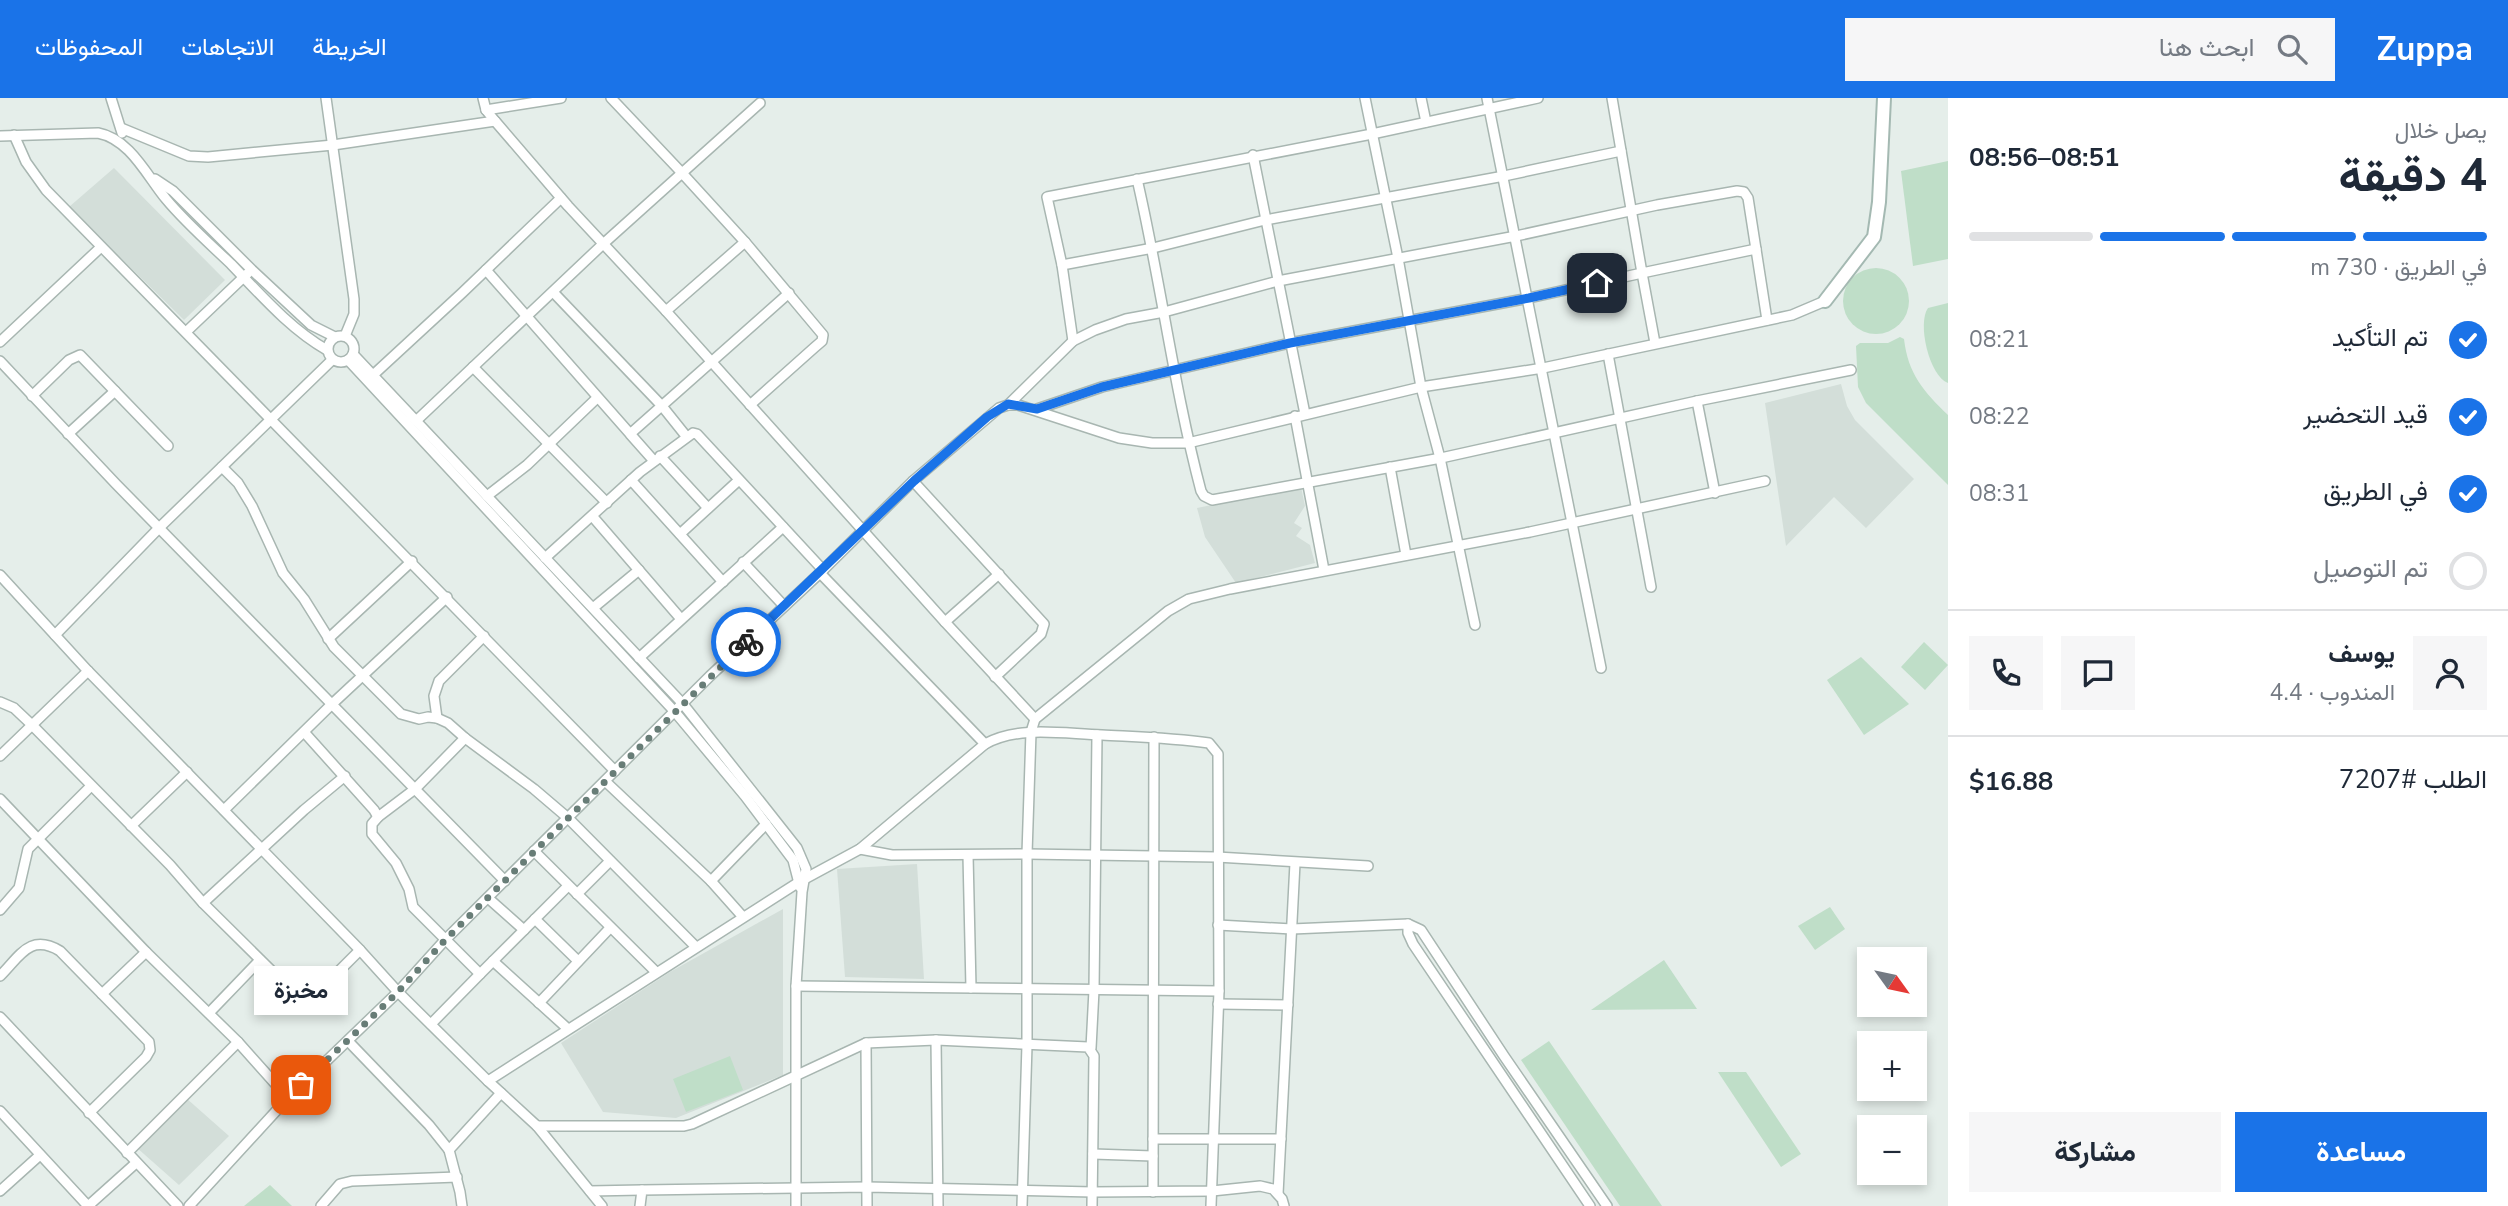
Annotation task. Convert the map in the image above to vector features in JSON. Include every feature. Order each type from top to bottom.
[{"type":"main road","points":[[1825,300],[1874,237],[1879,202],[1884,98]]},
{"type":"street","points":[[111,98],[125,148]]},
{"type":"street","points":[[326,98],[354,299],[354,314],[340,337],[330,340],[327,350]]},
{"type":"street","points":[[483,98],[486,110],[561,198],[1035,719]]},
{"type":"street","points":[[486,110],[561,98]]},
{"type":"street","points":[[611,98],[745,242],[820,330],[823,338],[750,405]]},
{"type":"street","points":[[1364,98],[1398,258],[1421,387],[1440,458],[1475,625]]},
{"type":"street","points":[[1421,98],[1426,122]]},
{"type":"street","points":[[1487,98],[1601,667]]},
{"type":"street","points":[[1073,341],[1062,265],[1046,197],[1371,134],[1538,98]]},
{"type":"street","points":[[1612,98],[1655,343]]},
{"type":"street","points":[[416,421],[603,244],[760,103]]},
{"type":"street","points":[[121,128],[189,156],[198,157],[333,145],[495,121]]},
{"type":"street","points":[[14,135],[26,162],[46,190],[615,771]]},
{"type":"street","points":[[0,136],[108,135],[125,148],[165,198],[304,336],[327,350],[332,360],[337,362],[350,357]]},
{"type":"street","points":[[1062,265],[1153,248],[1265,220],[1504,176],[1621,151]]},
{"type":"street","points":[[1253,155],[1290,343],[1307,481],[1324,570]]},
{"type":"street","points":[[150,176],[173,191],[312,325],[353,343],[350,357]]},
{"type":"street","points":[[1137,179],[1153,248],[1188,443],[1201,491],[1208,499],[1440,458],[1851,370]]},
{"type":"street","points":[[189,1206],[288,1098],[398,992],[445,940],[604,781],[914,481],[987,417],[1008,404],[1073,341],[1110,324],[1278,281],[1516,236],[1632,210],[1741,191],[1748,198],[1767,320]]},
{"type":"street","points":[[372,376],[561,198]]},
{"type":"street","points":[[666,311],[745,242]]},
{"type":"street","points":[[0,342],[101,247]]},
{"type":"street","points":[[1037,409],[1102,387],[1290,343],[1529,298],[1756,249]]},
{"type":"street","points":[[186,332],[252,270]]},
{"type":"street","points":[[486,271],[597,398],[708,508]]},
{"type":"street","points":[[552,292],[662,406],[686,436]]},
{"type":"street","points":[[657,458],[631,434],[789,293]]},
{"type":"street","points":[[1008,404],[1037,409],[1119,438],[1152,443],[1188,443],[1421,387],[1543,368],[1792,315],[1825,300]]},
{"type":"street","points":[[1608,354],[1651,587]]},
{"type":"street","points":[[32,396],[75,355],[83,357],[168,446]]},
{"type":"street","points":[[350,357],[416,421],[683,704],[804,860],[796,986],[796,1206]]},
{"type":"street","points":[[350,357],[675,712],[793,860],[802,884]]},
{"type":"street","points":[[55,635],[160,527],[332,360]]},
{"type":"street","points":[[0,361],[331,705],[505,881]]},
{"type":"street","points":[[474,367],[607,503]]},
{"type":"street","points":[[68,434],[115,391]]},
{"type":"street","points":[[487,496],[527,465],[597,398]]},
{"type":"street","points":[[1697,401],[1715,493]]},
{"type":"street","points":[[545,558],[657,458],[686,436],[697,434],[985,744]]},
{"type":"street","points":[[222,467],[238,483],[252,506],[283,573],[304,599],[328,639],[363,676],[401,714],[419,719],[437,718],[448,723],[519,777],[568,818],[696,947]]},
{"type":"street","points":[[1391,467],[1406,555]]},
{"type":"street","points":[[631,480],[723,582]]},
{"type":"street","points":[[680,534],[739,480]]},
{"type":"street","points":[[914,481],[1041,620],[1043,629],[1034,642],[995,677]]},
{"type":"street","points":[[1022,1206],[1027,1045],[1027,854],[1031,732],[1035,719],[1168,611],[1189,600],[1324,570],[1573,523],[1765,481]]},
{"type":"street","points":[[593,517],[681,620]]},
{"type":"street","points":[[639,658],[783,527]]},
{"type":"street","points":[[328,639],[412,561]]},
{"type":"street","points":[[743,562],[784,606]]},
{"type":"street","points":[[593,608],[639,570]]},
{"type":"street","points":[[945,622],[999,574]]},
{"type":"street","points":[[0,575],[88,671],[398,992],[537,1126],[602,1206]]},
{"type":"street","points":[[224,810],[447,597]]},
{"type":"street","points":[[437,718],[434,696],[439,681],[484,636]]},
{"type":"street","points":[[0,756],[88,671]]},
{"type":"street","points":[[0,702],[14,708],[32,725],[290,992],[307,1000],[319,992],[360,950]]},
{"type":"street","points":[[304,732],[378,817]]},
{"type":"street","points":[[488,1081],[743,917],[860,849],[985,744],[1007,735],[1031,732],[1154,737],[1209,743],[1218,754],[1219,991],[1211,1206]]},
{"type":"street","points":[[1092,1206],[1094,1056],[1091,1048],[1097,735]]},
{"type":"street","points":[[1153,1192],[1154,737]]},
{"type":"street","points":[[465,738],[415,789],[378,817],[372,824],[372,834],[396,863],[409,888],[413,907],[480,974]]},
{"type":"street","points":[[131,827],[187,772]]},
{"type":"street","points":[[203,903],[345,776]]},
{"type":"street","points":[[604,781],[712,881],[743,917]]},
{"type":"street","points":[[0,910],[19,888],[26,856],[37,838],[91,786]]},
{"type":"street","points":[[0,799],[146,952],[238,1042],[288,1098]]},
{"type":"street","points":[[712,881],[766,824]]},
{"type":"street","points":[[860,849],[892,855],[1217,857],[1368,866]]},
{"type":"street","points":[[534,851],[656,972]]},
{"type":"street","points":[[968,855],[971,988]]},
{"type":"street","points":[[577,894],[610,861]]},
{"type":"street","points":[[1278,1194],[1295,863]]},
{"type":"street","points":[[431,1024],[568,886]]},
{"type":"street","points":[[488,898],[524,930]]},
{"type":"street","points":[[535,919],[578,961]]},
{"type":"street","points":[[1218,925],[1292,929],[1408,924],[1417,927],[1425,933],[1504,1056],[1607,1206]]},
{"type":"street","points":[[1408,924],[1408,933],[1413,944],[1590,1206]]},
{"type":"street","points":[[539,1003],[610,928]]},
{"type":"street","points":[[0,976],[28,948],[37,943],[47,943],[60,951],[151,1045],[146,1057],[89,1113]]},
{"type":"street","points":[[102,994],[146,952]]},
{"type":"street","points":[[209,1013],[260,960]]},
{"type":"street","points":[[493,961],[568,1029]]},
{"type":"street","points":[[796,986],[1219,991]]},
{"type":"street","points":[[1218,1004],[1288,1005]]},
{"type":"street","points":[[0,1017],[178,1206]]},
{"type":"street","points":[[537,1126],[684,1126],[866,1043],[936,1040],[1091,1048]]},
{"type":"street","points":[[936,1040],[937,1206]]},
{"type":"street","points":[[348,1041],[429,1125],[449,1150],[462,1206]]},
{"type":"street","points":[[127,1153],[238,1042]]},
{"type":"street","points":[[866,1043],[867,1206]]},
{"type":"street","points":[[449,1150],[500,1093]]},
{"type":"street","points":[[0,1111],[88,1206],[136,1163]]},
{"type":"street","points":[[1153,1139],[1281,1139]]},
{"type":"street","points":[[1093,1154],[1153,1156]]},
{"type":"street","points":[[0,1191],[40,1155]]},
{"type":"street","points":[[321,1206],[340,1184],[352,1181],[457,1177]]},
{"type":"street","points":[[590,1191],[938,1188],[1153,1192],[1212,1191],[1260,1186],[1273,1189],[1284,1206]]},
{"type":"street","points":[[640,1206],[642,1190]]},
{"type":"shaded area","points":[[114,168],[225,280],[184,320],[69,207]]},
{"type":"shaded area","points":[[1841,384],[1847,406],[1855,420],[1914,479],[1866,528],[1834,497],[1786,546],[1765,403]]},
{"type":"shaded area","points":[[1301,487],[1305,506],[1294,523],[1302,528],[1296,536],[1310,545],[1315,563],[1236,583],[1205,537],[1197,508]]},
{"type":"shaded area","points":[[917,864],[924,979],[845,977],[837,869]]},
{"type":"shaded area","points":[[783,909],[783,1075],[676,1118],[603,1112],[561,1043],[670,972]]},
{"type":"shaded area","points":[[186,1098],[229,1136],[179,1185],[136,1147]]},
{"type":"green space","points":[[1948,161],[1948,259],[1913,266],[1901,171]]},
{"type":"green space","points":[[1876,268],[1889,271],[1899,278],[1906,288],[1909,301],[1906,314],[1899,324],[1889,331],[1876,334],[1863,331],[1853,324],[1846,314],[1843,301],[1846,288],[1853,278],[1863,271]]},
{"type":"green space","points":[[1948,303],[1948,383],[1941,378],[1930,360],[1924,325],[1928,308]]},
{"type":"green space","points":[[1900,337],[1904,339],[1909,362],[1918,382],[1948,415],[1948,485],[1866,403],[1858,387],[1856,346],[1860,343],[1888,343]]},
{"type":"green space","points":[[1924,642],[1948,665],[1925,690],[1901,667]]},
{"type":"green space","points":[[1861,657],[1909,704],[1864,735],[1827,680]]},
{"type":"green space","points":[[1830,907],[1845,929],[1815,950],[1798,926]]},
{"type":"green space","points":[[1664,960],[1697,1009],[1591,1010]]},
{"type":"green space","points":[[1549,1041],[1662,1206],[1620,1206],[1521,1060]]},
{"type":"green space","points":[[730,1056],[743,1090],[686,1112],[673,1079]]},
{"type":"green space","points":[[1718,1072],[1746,1072],[1801,1154],[1781,1167]]},
{"type":"green space","points":[[270,1185],[292,1206],[244,1206]]},
{"type":"way so far","points":[[301,1085],[360,1030],[445,940],[746,642]]},
{"type":"place","name":"مخبزة","points":[[301,1085]]},
{"type":"route","points":[[746,642],[914,481],[987,417],[1008,404],[1037,409],[1102,387],[1290,343],[1597,283]]}]
